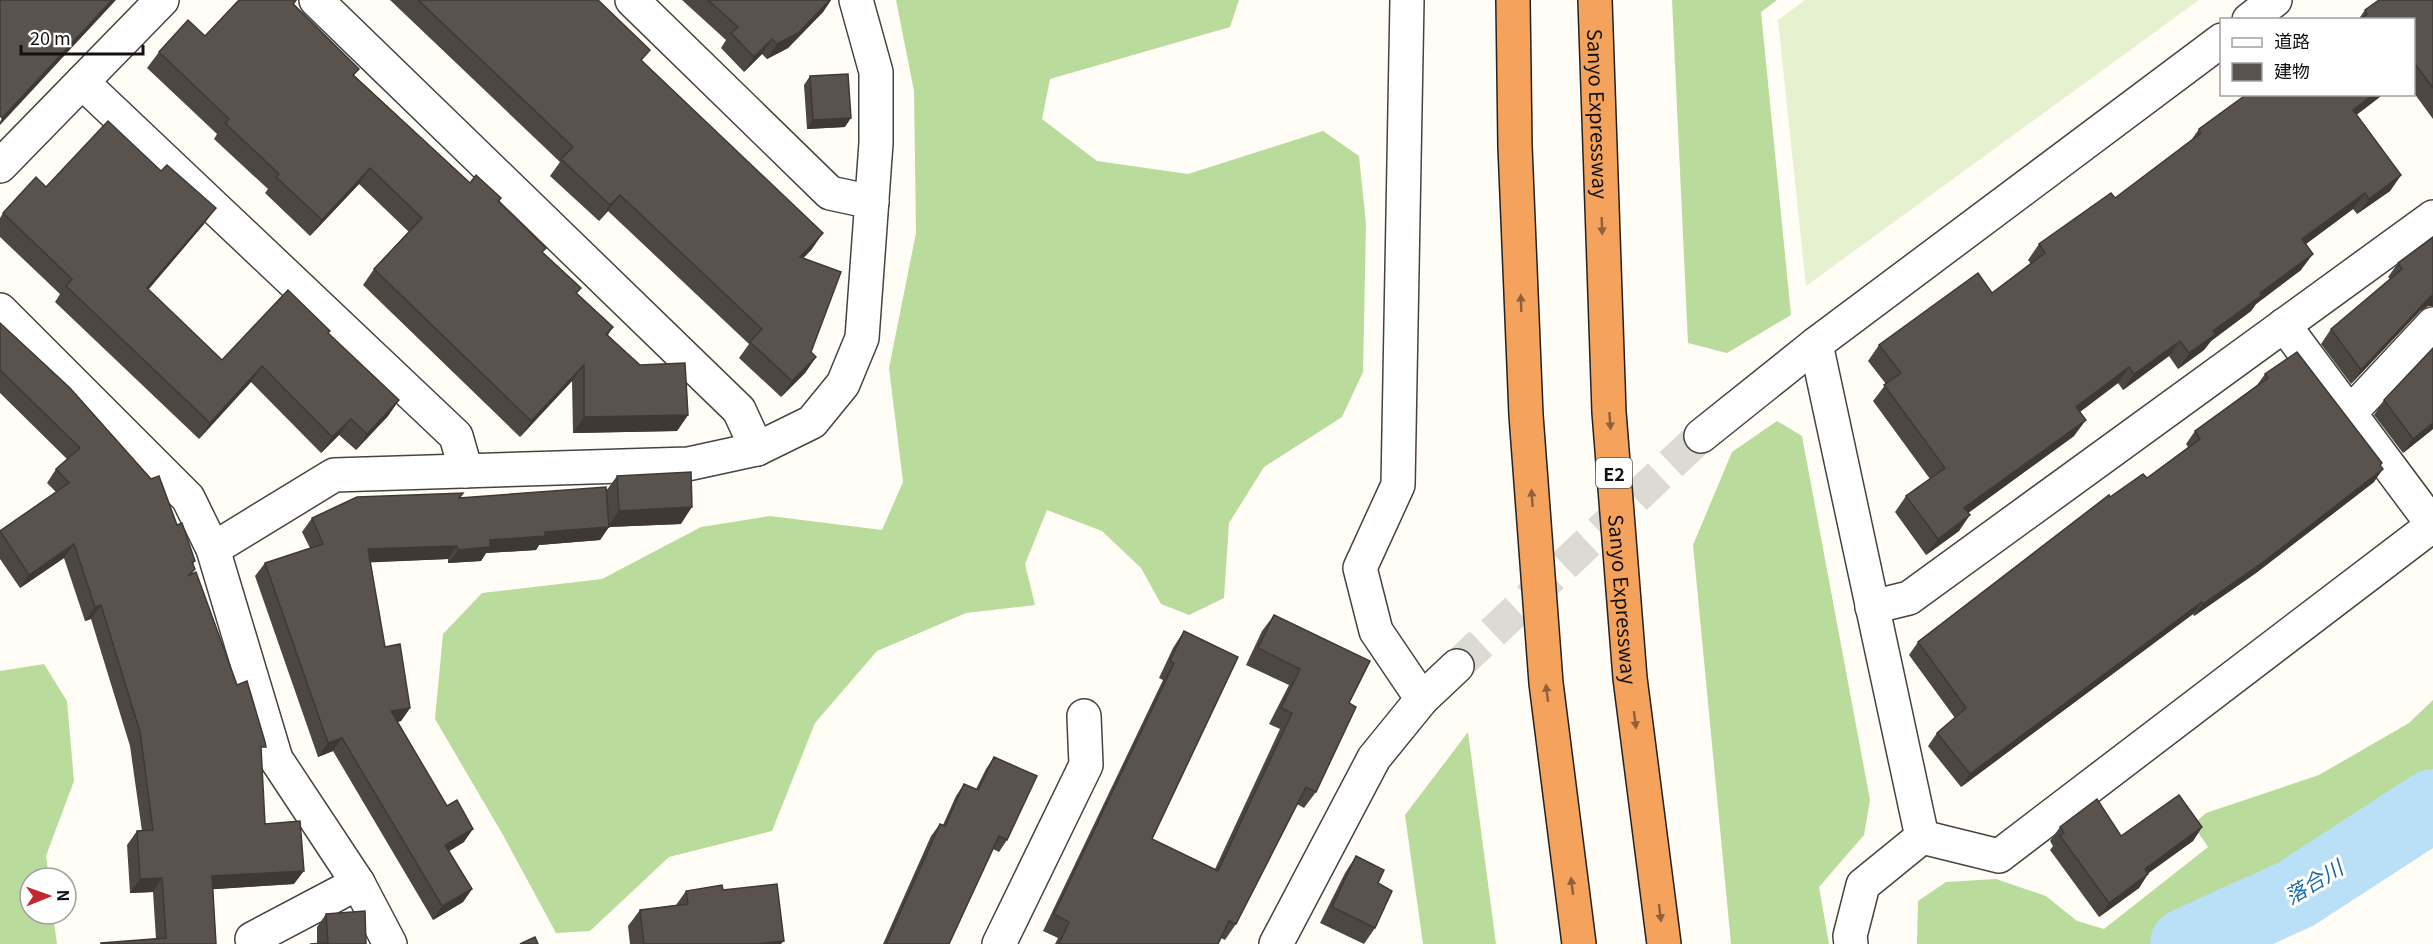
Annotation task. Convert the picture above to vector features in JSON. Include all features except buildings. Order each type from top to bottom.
[{"type":"highway","points":[[1514,0],[1515,146],[1526,415],[1546,683],[1579,944]]},
{"type":"highway","name":"Sanyo Expressway","points":[[1595,0],[1609,412],[1630,678],[1664,944]]},
{"type":"street","points":[[0,166],[162,0]]},
{"type":"street","points":[[316,0],[739,410],[757,449]]},
{"type":"street","points":[[632,0],[830,193],[872,202]]},
{"type":"street","points":[[213,549],[334,475],[688,464],[757,449],[812,422],[843,384],[862,338],[876,143],[876,72],[856,0]]},
{"type":"street","points":[[1407,0],[1398,485],[1360,568],[1376,631],[1422,699]]},
{"type":"street","points":[[2252,18],[2275,0]]},
{"type":"street","points":[[1701,436],[1816,344],[2220,41]]},
{"type":"street","points":[[82,82],[456,436],[466,471]]},
{"type":"street","points":[[1872,606],[1909,598],[2433,217]]},
{"type":"street","points":[[0,310],[188,498],[213,549],[276,759],[358,883],[390,944]]},
{"type":"street","points":[[2350,413],[2433,324]]},
{"type":"street","points":[[1922,837],[1999,856],[2433,525],[2284,325]]},
{"type":"street","points":[[1816,344],[1922,837]]},
{"type":"street","points":[[1276,944],[1374,758],[1422,699],[1457,666]]},
{"type":"street","points":[[999,944],[1086,765],[1084,716]]},
{"type":"street","points":[[1851,944],[1850,936],[1863,885],[1922,837]]},
{"type":"street","points":[[252,939],[358,883]]},
{"type":"green space","points":[[896,0],[1239,0],[1230,27],[1050,79],[1042,119],[1097,161],[1188,174],[1323,131],[1359,156],[1366,224],[1363,372],[1342,417],[1264,467],[1229,523],[1224,598],[1189,615],[1161,604],[1141,568],[1102,531],[1047,510],[1025,564],[1035,605],[966,613],[877,651],[815,723],[772,831],[669,857],[590,931],[556,933],[503,835],[435,719],[443,634],[482,593],[602,579],[701,527],[770,516],[882,530],[903,482],[889,368],[916,233],[914,91]]},
{"type":"green space","points":[[1672,0],[1777,0],[1761,12],[1791,315],[1727,353],[1688,343]]},
{"type":"green space","points":[[1805,0],[2199,0],[1806,286],[1778,20]]},
{"type":"green space","points":[[1777,421],[1802,436],[1870,800],[1864,835],[1819,887],[1829,944],[1731,944],[1693,545],[1732,452]]},
{"type":"green space","points":[[44,664],[67,701],[74,781],[46,856],[47,866],[18,866],[18,926],[55,926],[57,944],[0,944],[0,671]]},
{"type":"green space","points":[[2433,700],[2433,792],[2395,812],[2309,870],[2153,944],[1917,944],[1918,901],[1946,882],[1996,879],[2046,896],[2077,921],[2104,929],[2208,847],[2193,825],[2206,813],[2319,775],[2409,723]]},
{"type":"green space","points":[[1468,732],[1496,944],[1423,944],[1405,815]]},
{"type":"waterway","name":"落合川","points":[[2186,944],[2296,894],[2433,805]]},
{"type":"tunnel","points":[[1457,666],[1701,436]]}]
